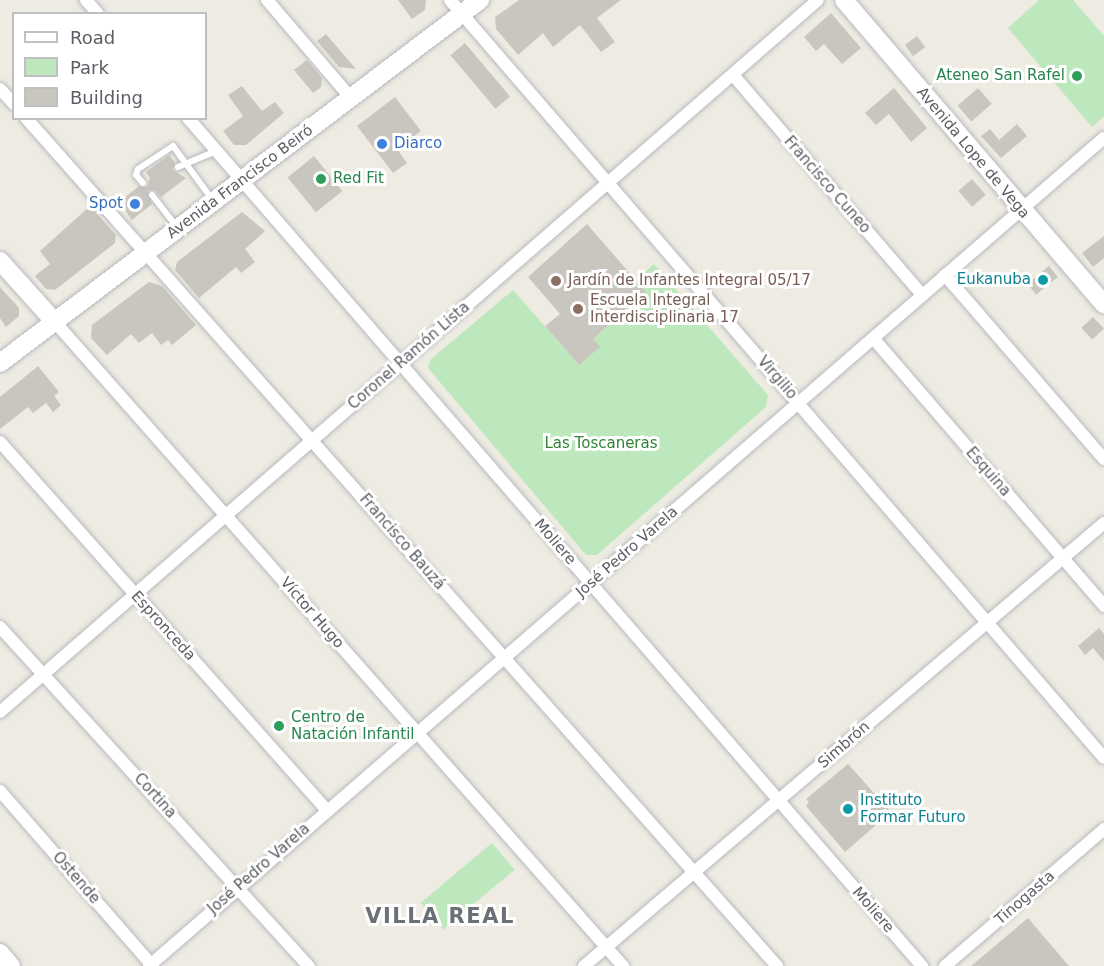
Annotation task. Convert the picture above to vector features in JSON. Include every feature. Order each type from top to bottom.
[{"type":"main road","name":"Avenida Francisco Beiró","points":[[0,363],[480,0]]},
{"type":"main road","name":"Avenida Lope de Vega","points":[[844,0],[1020,209],[1104,304]]},
{"type":"main road","name":"Víctor Hugo","points":[[0,261],[55,322]]},
{"type":"main road","points":[[0,953],[11,966]]},
{"type":"street","points":[[86,0],[96,12]]},
{"type":"street","points":[[267,0],[351,98]]},
{"type":"street","name":"Virgilio","points":[[450,0],[1104,758]]},
{"type":"street","name":"Coronel Ramón Lista","points":[[0,712],[818,0]]},
{"type":"street","name":"Francisco Cuneo","points":[[733,75],[922,295]]},
{"type":"street","points":[[0,89],[12,102]]},
{"type":"street","name":"Francisco Bauzá","points":[[28,120],[777,966]]},
{"type":"street","name":"Moliere","points":[[190,120],[922,966]]},
{"type":"street","name":"José Pedro Varela","points":[[150,965],[1104,138]]},
{"type":"street","points":[[945,275],[1104,459]]},
{"type":"street","name":"Víctor Hugo","points":[[55,322],[623,966]]},
{"type":"street","name":"Esquina","points":[[873,338],[1104,606]]},
{"type":"street","name":"Espronceda","points":[[0,442],[327,810]]},
{"type":"street","name":"Simbrón","points":[[584,966],[986,621],[1104,523]]},
{"type":"street","name":"Cortina","points":[[0,627],[309,966]]},
{"type":"street","name":"Ostende","points":[[0,791],[150,965]]},
{"type":"street","name":"Tinogasta","points":[[945,966],[1104,830]]},
{"type":"lane","points":[[143,183],[136,175],[138,169],[171,146],[186,162],[214,202]]},
{"type":"lane","points":[[178,167],[216,151]]},
{"type":"lane","points":[[152,195],[179,229]]},
{"type":"green space","name":"Ateneo San Rafel","points":[[1039,0],[1073,0],[1104,36],[1104,116],[1092,127],[1008,28]]},
{"type":"green space","name":"Las Toscaneras","points":[[654,264],[768,395],[766,407],[597,555],[586,555],[428,368],[430,360],[513,290],[579,365],[599,347],[593,339],[646,293],[636,280]]},
{"type":"green space","points":[[492,843],[514,870],[443,930],[421,903]]},
{"type":"building","points":[[398,0],[426,0],[425,10],[412,19]]},
{"type":"building","points":[[519,0],[621,0],[597,18],[615,42],[601,52],[580,25],[553,47],[543,33],[518,55],[496,29],[495,17]]},
{"type":"building","points":[[831,13],[861,48],[842,64],[824,44],[816,51],[804,37]]},
{"type":"building","points":[[326,34],[356,69],[339,67],[317,41]]},
{"type":"building","points":[[917,36],[925,47],[913,56],[905,45]]},
{"type":"building","points":[[465,43],[510,97],[495,109],[450,55]]},
{"type":"building","points":[[307,60],[322,78],[321,87],[313,93],[294,70]]},
{"type":"building","points":[[242,86],[262,111],[275,102],[284,113],[246,145],[234,145],[223,131],[243,116],[228,95]]},
{"type":"building","points":[[894,88],[927,128],[911,142],[889,114],[876,125],[865,113]]},
{"type":"building","points":[[978,88],[992,104],[971,122],[958,106]]},
{"type":"building","points":[[395,97],[421,131],[397,149],[407,163],[393,173],[357,126]]},
{"type":"building","points":[[1017,124],[1027,136],[1001,158],[981,136],[990,129],[999,140]]},
{"type":"building","points":[[169,155],[175,163],[173,170],[186,178],[161,197],[154,190],[148,191],[152,204],[132,220],[119,202],[139,186],[147,187],[150,178],[146,172]]},
{"type":"building","points":[[314,156],[342,191],[316,212],[288,177]]},
{"type":"building","points":[[972,179],[986,195],[972,207],[958,191]]},
{"type":"building","points":[[90,206],[116,235],[115,243],[55,290],[46,289],[35,276],[50,264],[40,251]]},
{"type":"building","points":[[242,212],[265,231],[245,249],[255,262],[241,273],[236,267],[199,298],[175,270],[177,262]]},
{"type":"building","name":"Escuela Integral Interdisciplinaria 17","points":[[587,224],[646,292],[593,339],[600,347],[579,365],[545,326],[560,314],[528,277]]},
{"type":"building","points":[[1104,236],[1104,258],[1093,267],[1082,253]]},
{"type":"building","name":"Eukanuba","points":[[1049,266],[1058,277],[1036,295],[1027,284]]},
{"type":"building","points":[[149,282],[162,286],[196,325],[172,345],[168,340],[161,345],[152,333],[139,343],[131,334],[107,355],[91,338],[92,325]]},
{"type":"building","points":[[0,287],[19,308],[19,316],[6,327],[0,318]]},
{"type":"building","points":[[1093,317],[1104,329],[1092,340],[1081,328]]},
{"type":"building","points":[[38,366],[59,392],[54,396],[61,405],[53,412],[46,403],[33,413],[28,407],[0,429],[0,397]]},
{"type":"building","points":[[1099,628],[1104,634],[1104,661],[1093,648],[1085,655],[1078,646]]},
{"type":"building","name":"Instituto Formar Futuro","points":[[848,764],[891,812],[845,852],[806,806],[809,802],[806,799]]},
{"type":"building","points":[[1028,918],[1069,966],[971,966]]},
{"type":"place","name":"Ateneo San Rafel","points":[[1077,76]]},
{"type":"place","name":"Diarco","points":[[382,144]]},
{"type":"place","name":"Red Fit","points":[[321,179]]},
{"type":"place","name":"Spot","points":[[135,204]]},
{"type":"place","name":"Eukanuba","points":[[1043,280]]},
{"type":"place","name":"Jardín de Infantes Integral 05/17","points":[[556,281]]},
{"type":"place","name":"Escuela Integral Interdisciplinaria 17","points":[[578,309]]},
{"type":"place","name":"Centro de Natación Infantil","points":[[279,726]]},
{"type":"place","name":"Instituto Formar Futuro","points":[[848,809]]},
{"type":"district","name":"VILLA REAL","points":[[440,916]]}]
